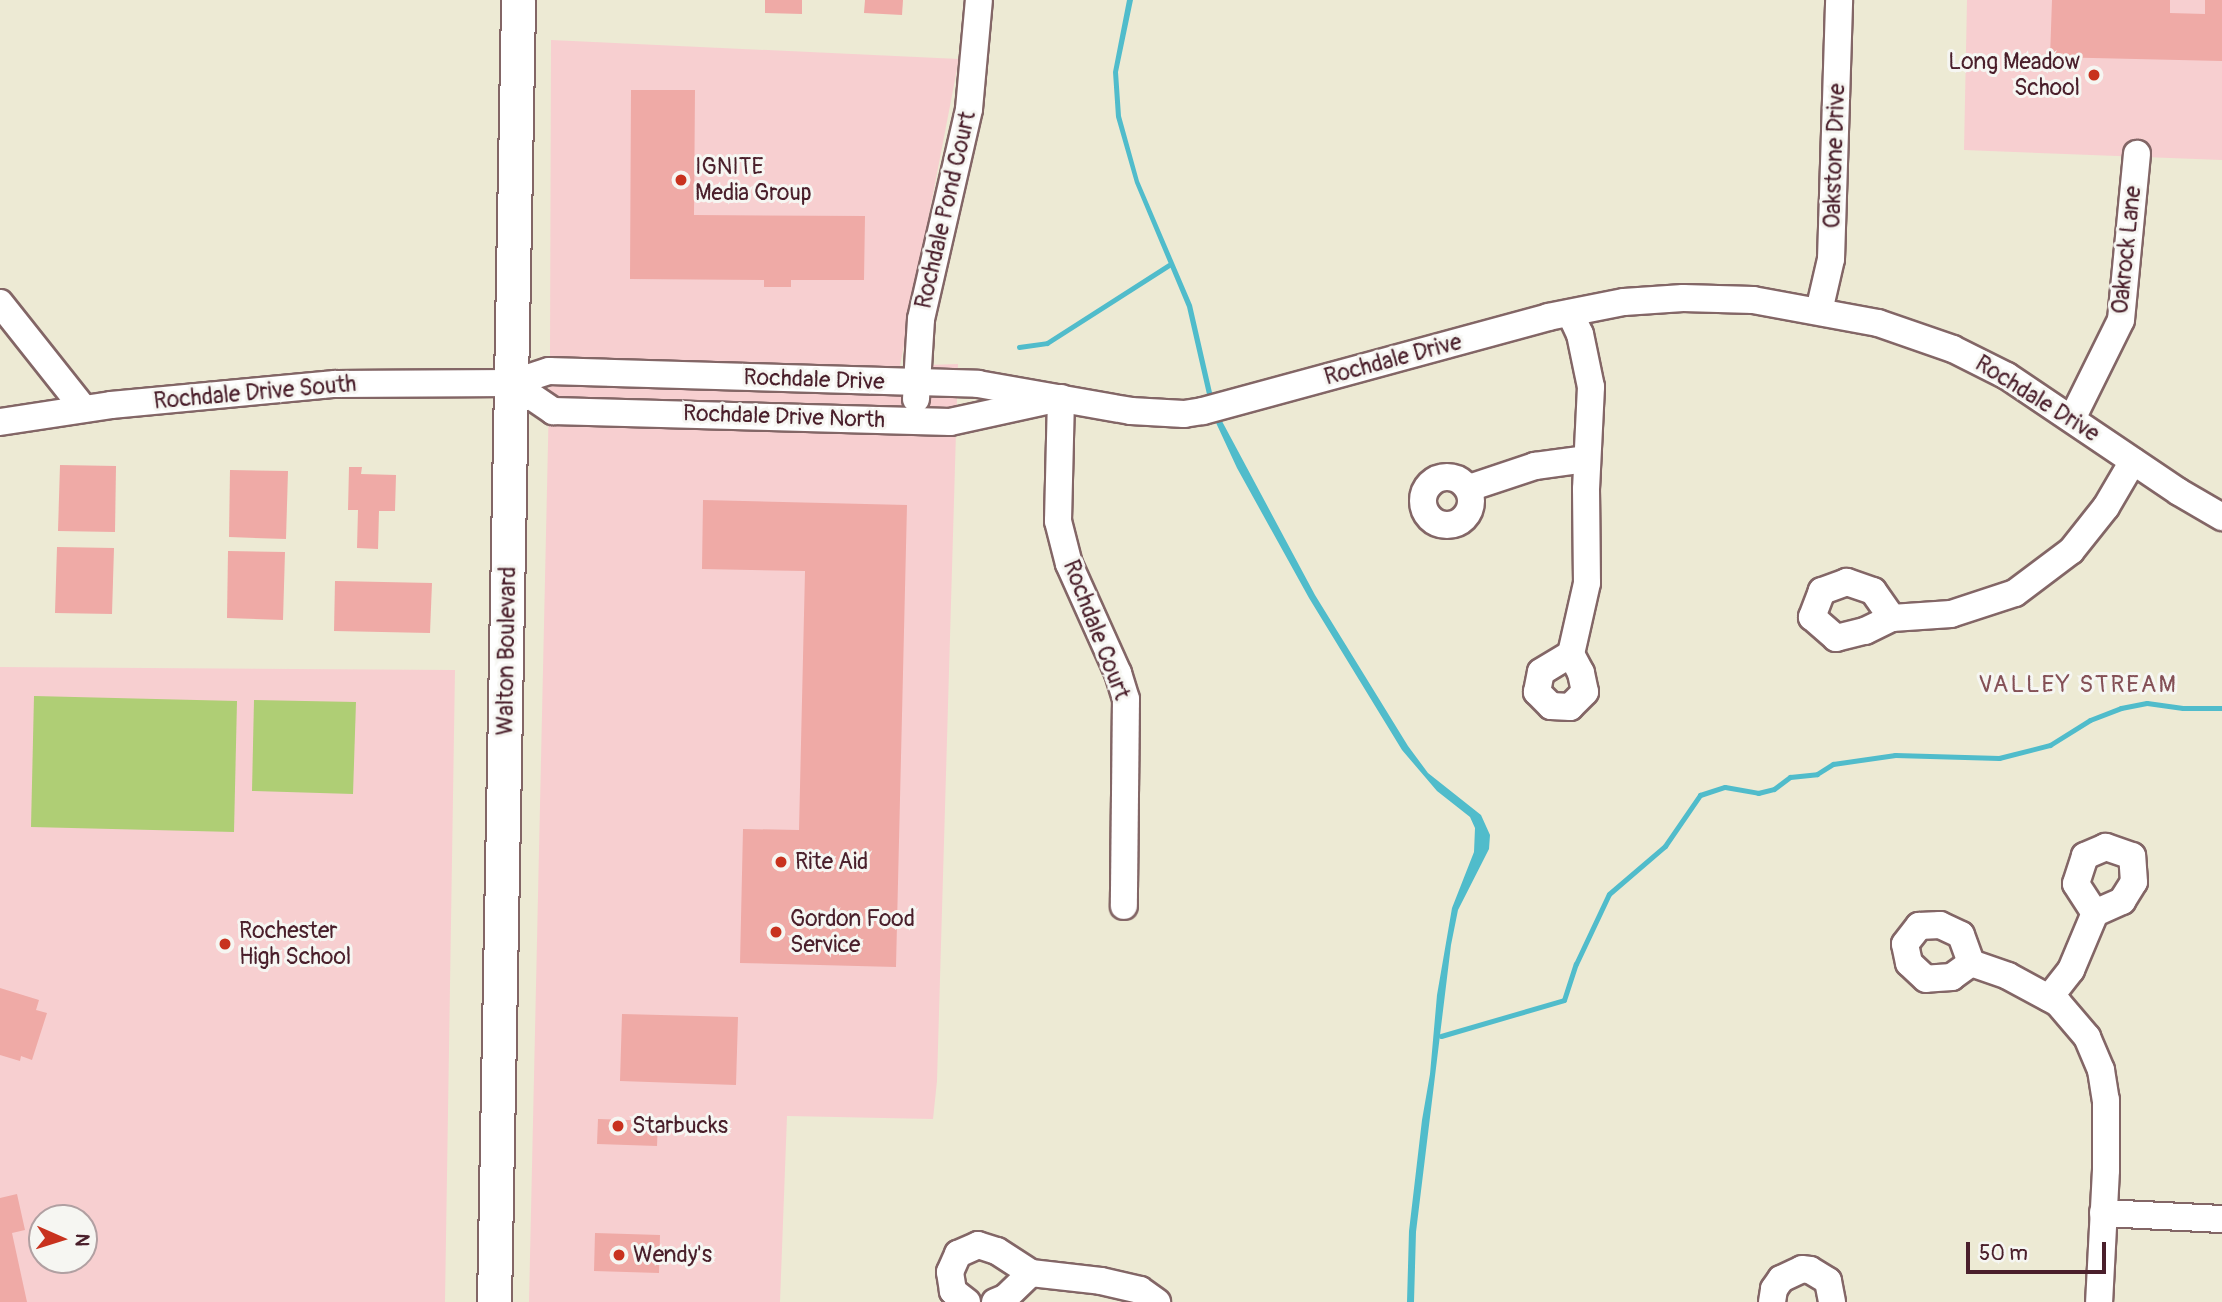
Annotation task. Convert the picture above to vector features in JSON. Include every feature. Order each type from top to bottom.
[{"type":"main road","name":"Walton Boulevard","points":[[494,1302],[518,0]]},
{"type":"street","name":"Rochdale Pond Court","points":[[914,421],[921,319],[969,109],[979,0]]},
{"type":"street","name":"Oakstone Drive","points":[[1819,311],[1831,259],[1839,0]]},
{"type":"street","name":"Oakrock Lane","points":[[2072,419],[2121,320],[2137,154]]},
{"type":"street","name":"Rochdale Drive","points":[[512,383],[549,371],[978,384],[1145,413],[1203,411],[1570,313],[1623,302],[1683,298],[1753,300],[1878,323],[1953,349],[2007,376],[2222,517]]},
{"type":"street","points":[[0,303],[84,409]]},
{"type":"street","points":[[1570,313],[1580,334],[1591,387],[1587,459],[1587,583],[1571,654]]},
{"type":"street","name":"Rochdale Drive South","points":[[0,422],[84,409],[335,384],[512,383]]},
{"type":"street","name":"Rochdale Drive North","points":[[512,383],[553,411],[950,422],[1061,398]]},
{"type":"street","name":"Rochdale Court","points":[[1061,398],[1058,521],[1069,564],[1118,673],[1126,699],[1124,906]]},
{"type":"street","points":[[1469,488],[1535,466],[1587,459]]},
{"type":"street","points":[[1892,618],[1951,614],[2015,593],[2071,551],[2106,508],[2133,461]]},
{"type":"street","points":[[2049,998],[2082,949],[2095,913]]},
{"type":"street","points":[[1971,963],[2008,976],[2058,1003],[2087,1037],[2101,1070],[2106,1100],[2099,1302]]},
{"type":"street","points":[[2103,1213],[2222,1219]]},
{"type":"street","points":[[967,1302],[953,1291],[950,1272],[958,1254],[978,1245],[997,1251],[1031,1273],[1140,1290],[1157,1302]]},
{"type":"street","points":[[1772,1302],[1774,1289],[1781,1279],[1801,1269],[1810,1270],[1828,1281],[1832,1302]]},
{"type":"street","points":[[995,1302],[1005,1298],[1031,1273]]},
{"type":"shaded area","name":"Long Meadow School","points":[[1967,0],[2222,0],[2222,160],[1964,150]]},
{"type":"shaded area","points":[[551,40],[959,59],[900,366],[958,364],[937,1081],[933,1119],[787,1116],[780,1302],[529,1302],[550,353]]},
{"type":"shaded area","name":"Rochester High School","points":[[0,667],[455,670],[445,1302],[0,1302]]},
{"type":"green space","points":[[34,696],[237,701],[234,832],[31,827]]},
{"type":"green space","points":[[254,700],[356,702],[353,794],[252,791]]},
{"type":"water","points":[[1127,0],[1133,0],[1118,72],[1121,116],[1139,181],[1192,305],[1216,410],[1315,595],[1408,746],[1428,773],[1481,815],[1490,835],[1489,849],[1458,910],[1451,945],[1416,1232],[1414,1302],[1407,1302],[1409,1231],[1430,1074],[1437,995],[1452,908],[1474,852],[1475,828],[1470,817],[1437,791],[1402,750],[1309,598],[1237,468],[1211,412],[1187,307],[1135,183],[1116,117],[1113,72]]},
{"type":"building","points":[[765,0],[802,0],[802,14],[765,13]]},
{"type":"building","points":[[865,0],[903,0],[902,15],[864,13]]},
{"type":"building","points":[[2052,0],[2170,0],[2170,13],[2205,14],[2205,0],[2222,0],[2222,61],[2050,57]]},
{"type":"building","points":[[631,90],[695,90],[694,215],[865,216],[864,280],[791,280],[791,287],[764,287],[764,280],[630,279]]},
{"type":"building","points":[[60,465],[116,466],[115,532],[58,531]]},
{"type":"building","points":[[349,467],[362,467],[361,474],[396,475],[395,511],[379,511],[378,549],[357,548],[358,510],[348,510]]},
{"type":"building","points":[[230,470],[288,471],[286,539],[229,537]]},
{"type":"building","points":[[703,500],[907,505],[896,967],[740,963],[743,829],[799,830],[805,571],[702,569]]},
{"type":"building","points":[[57,547],[114,548],[112,614],[55,613]]},
{"type":"building","points":[[228,551],[285,552],[283,620],[227,618]]},
{"type":"building","points":[[335,581],[432,583],[430,633],[334,631]]},
{"type":"building","points":[[0,988],[39,1000],[36,1010],[47,1013],[32,1060],[21,1056],[20,1061],[0,1055]]},
{"type":"building","points":[[622,1014],[738,1017],[736,1085],[620,1081]]},
{"type":"building","points":[[598,1119],[658,1121],[657,1146],[597,1144]]},
{"type":"building","points":[[17,1194],[25,1230],[12,1233],[27,1302],[0,1302],[0,1198]]},
{"type":"building","points":[[595,1233],[660,1235],[659,1273],[594,1271]]},
{"type":"waterway","points":[[1019,347],[1047,343],[1169,265]]},
{"type":"waterway","points":[[1441,1036],[1564,1000],[1576,964],[1609,894],[1665,846],[1700,795],[1725,787],[1758,793],[1774,789],[1790,777],[1817,774],[1833,764],[1895,755],[1999,758],[2050,745],[2090,720],[2121,708],[2147,703],[2183,708],[2222,708]]},
{"type":"place","name":"Long Meadow School","points":[[2094,75]]},
{"type":"place","name":"IGNITE Media Group","points":[[681,180]]},
{"type":"place","name":"Rite Aid","points":[[781,862]]},
{"type":"place","name":"Gordon Food Service","points":[[776,932]]},
{"type":"place","name":"Rochester High School","points":[[225,944]]},
{"type":"place","name":"Starbucks","points":[[618,1126]]},
{"type":"place","name":"Wendy's","points":[[619,1255]]},
{"type":"district","name":"VALLEY STREAM","points":[[2078,685]]}]
